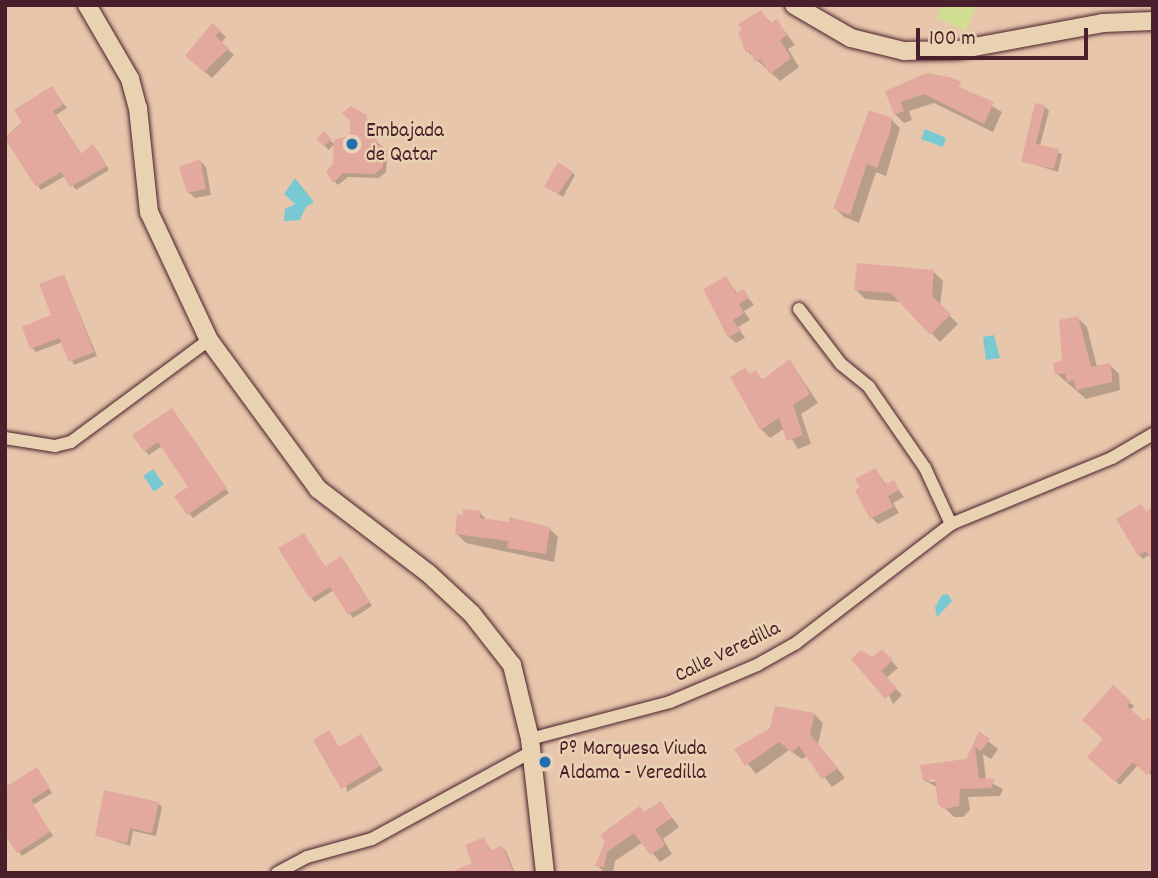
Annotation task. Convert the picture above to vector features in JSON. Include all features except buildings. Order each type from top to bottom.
[{"type":"street","points":[[87,5],[130,79],[138,108],[142,178],[149,212],[209,340],[317,489],[428,573],[493,637],[512,665],[521,690],[530,746],[545,873]]},
{"type":"street","points":[[794,5],[851,38],[904,51],[958,50],[1103,23],[1153,21]]},
{"type":"street","points":[[799,309],[841,365],[869,387],[925,468],[951,524]]},
{"type":"street","points":[[5,438],[55,446],[71,442],[209,340]]},
{"type":"street","name":"Calle Veredilla","points":[[276,873],[307,857],[372,839],[530,746],[678,700],[764,662],[796,643],[951,524],[1112,458],[1153,434]]},
{"type":"green space","points":[[942,5],[977,5],[965,31],[937,18]]},
{"type":"water","points":[[925,129],[946,138],[943,147],[921,139]]},
{"type":"water","points":[[295,178],[314,202],[306,207],[300,220],[284,221],[285,209],[295,204],[284,194]]},
{"type":"water","points":[[994,335],[1000,358],[986,360],[983,337]]},
{"type":"water","points":[[153,469],[164,485],[154,491],[143,476]]},
{"type":"water","points":[[948,594],[952,601],[937,617],[935,607],[942,595]]},
{"type":"place","name":"Embajada de Qatar","points":[[352,144]]},
{"type":"place","name":"Pº Marquesa Viuda Aldama - Veredilla","points":[[545,762]]}]
